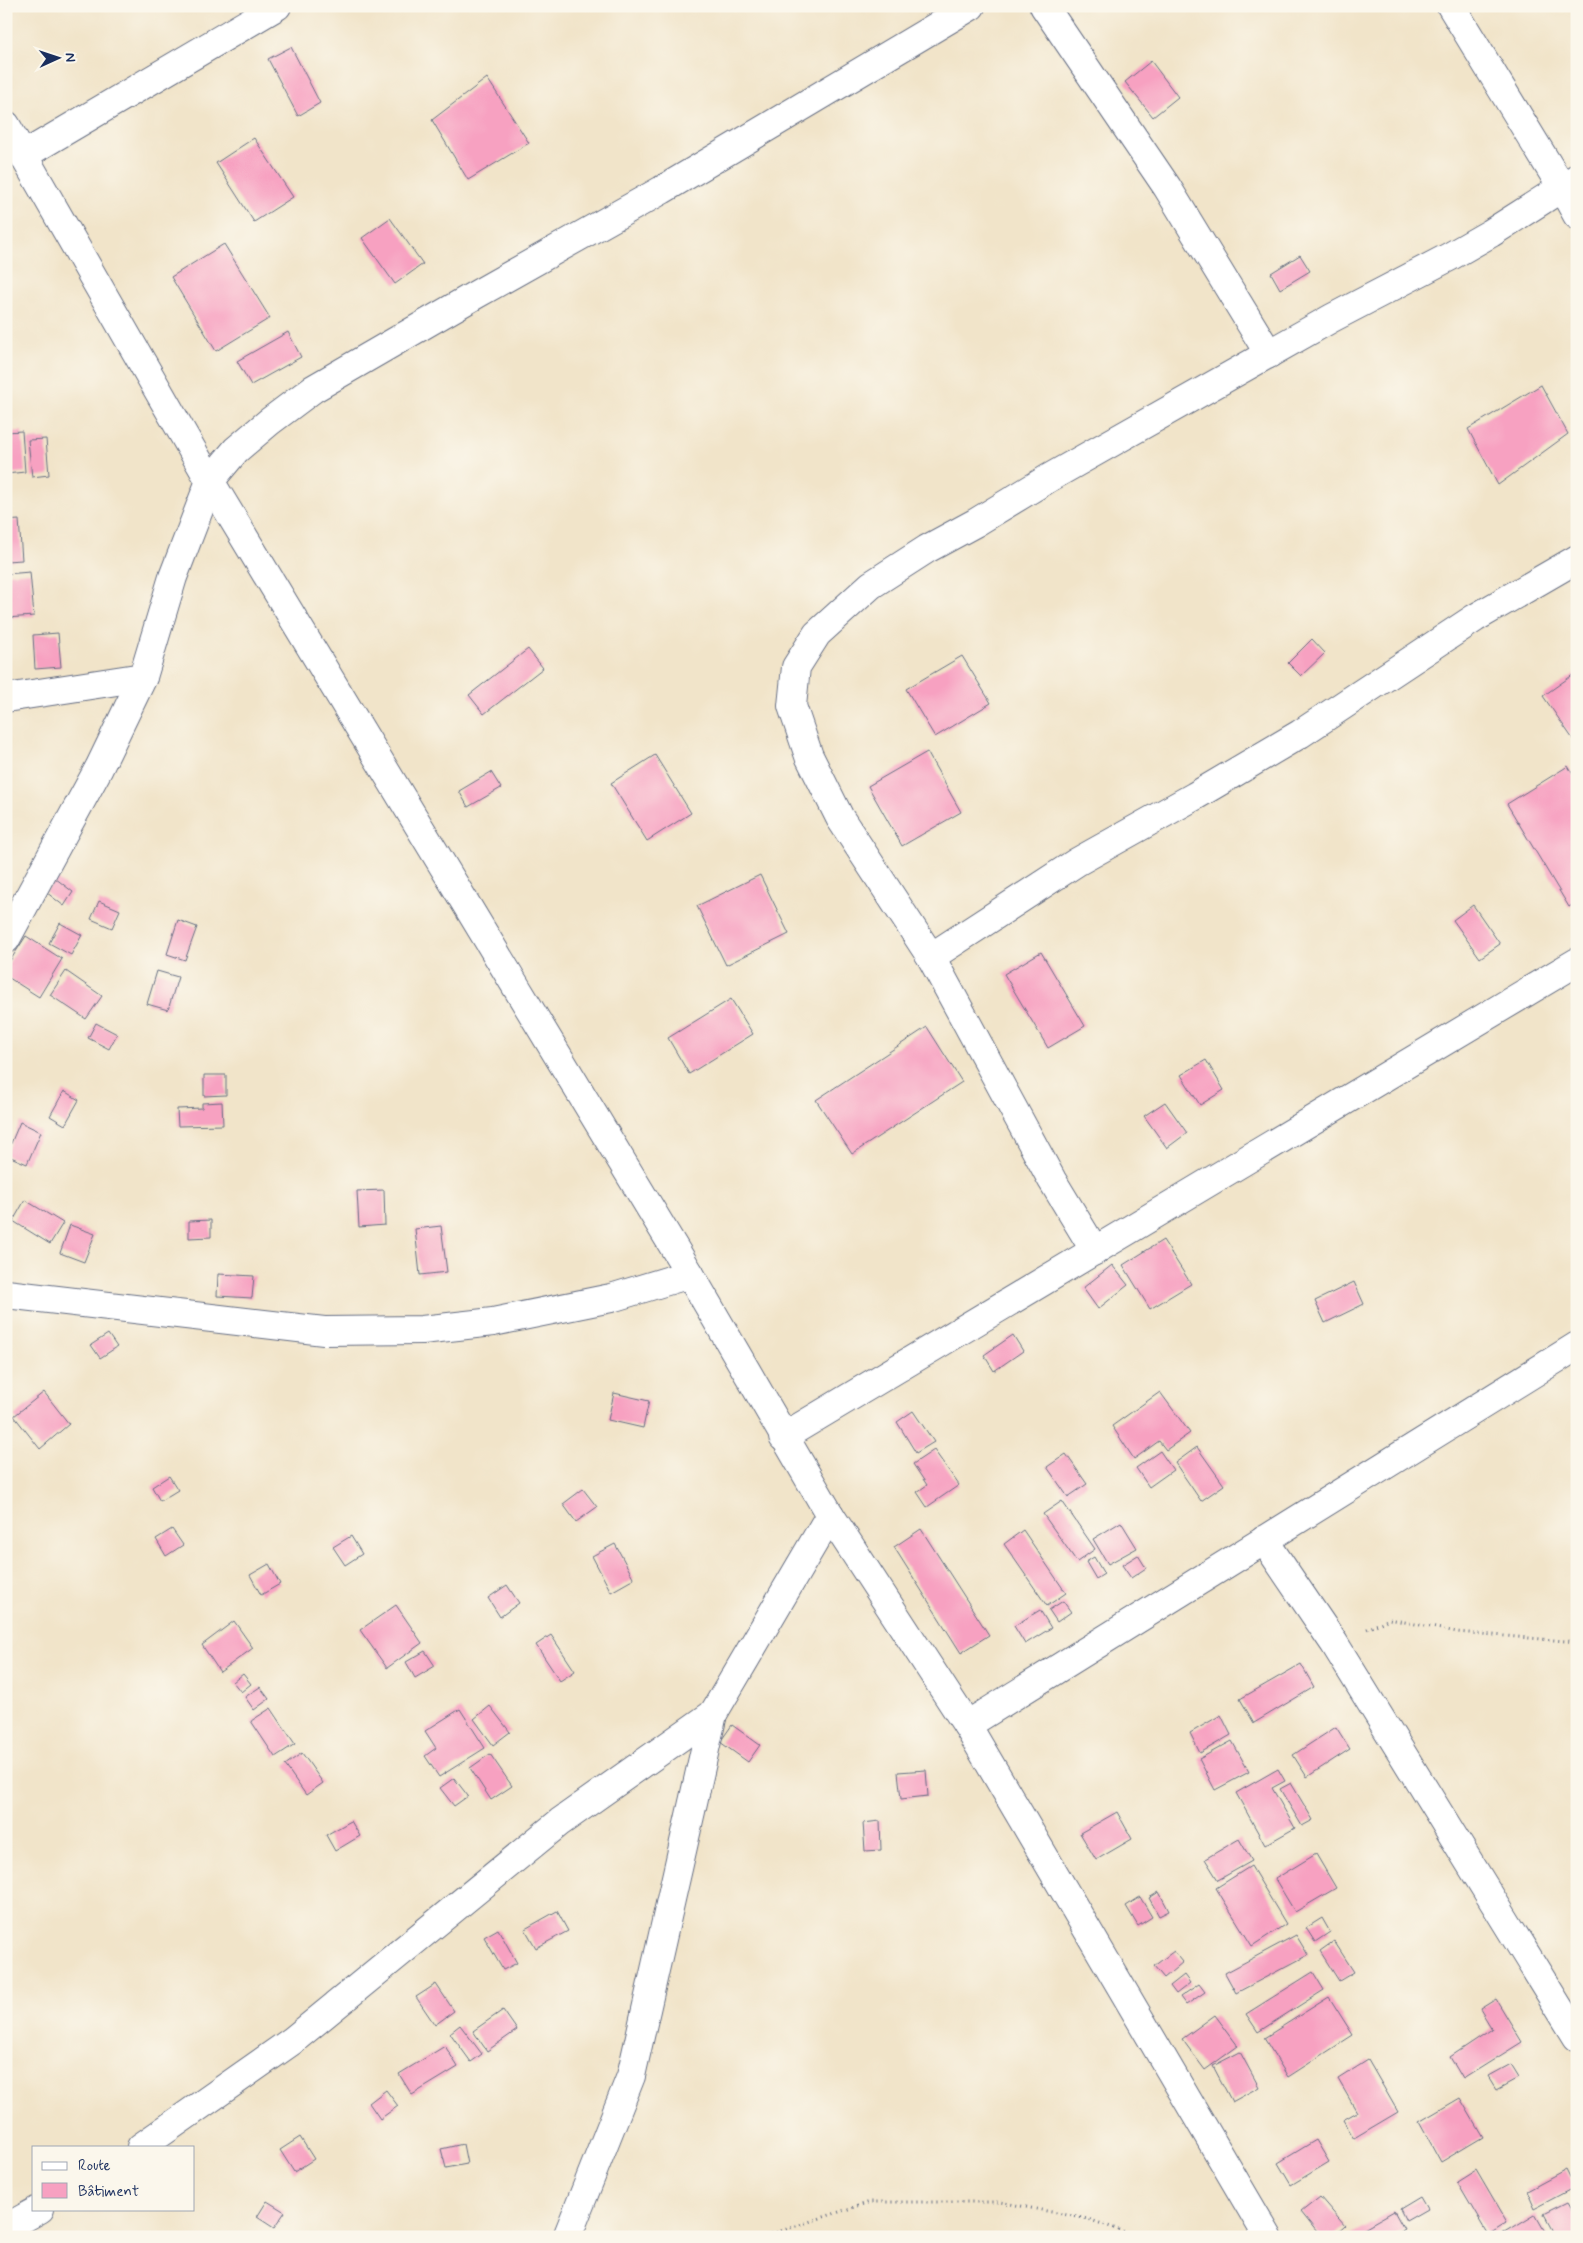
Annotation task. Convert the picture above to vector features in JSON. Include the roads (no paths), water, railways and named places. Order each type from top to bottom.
[{"type":"street","points":[[24,155],[277,6]]},
{"type":"street","points":[[6,940],[98,768],[144,677],[173,577],[210,481],[236,450],[313,390],[469,298],[662,190],[971,6]]},
{"type":"street","points":[[1044,6],[1161,179],[1269,354]]},
{"type":"street","points":[[1451,6],[1569,182],[1577,215]]},
{"type":"street","points":[[6,125],[210,481],[690,1274],[830,1516],[967,1725],[1268,2237]]},
{"type":"street","points":[[1095,1251],[1052,1180],[931,957],[840,818],[809,756],[792,706],[796,667],[817,634],[879,580],[927,549],[1269,354],[1482,238],[1569,182]]},
{"type":"street","points":[[931,957],[1077,862],[1195,796],[1300,734],[1475,618],[1577,559]]},
{"type":"street","points":[[6,698],[144,677]]},
{"type":"street","points":[[783,1437],[1577,962]]},
{"type":"street","points":[[6,1294],[324,1331],[422,1330],[493,1322],[612,1298],[690,1274]]},
{"type":"street","points":[[967,1725],[1577,1346]]},
{"type":"street","points":[[567,2237],[632,2076],[712,1714],[830,1516]]},
{"type":"street","points":[[1264,1540],[1334,1643],[1577,2037]]},
{"type":"street","points":[[142,2146],[292,2041],[560,1822],[712,1714]]},
{"type":"street","points":[[6,2228],[38,2210]]}]
